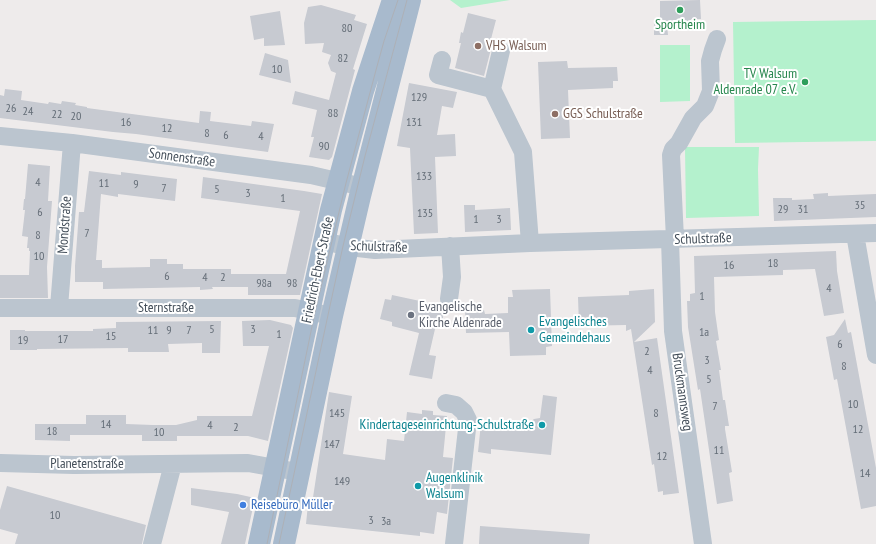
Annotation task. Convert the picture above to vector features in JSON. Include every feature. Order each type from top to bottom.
[{"type":"main road","name":"Friedrich-Ebert-Straße","points":[[260,542],[324,241],[363,91],[392,0]]},
{"type":"main road","name":"Friedrich-Ebert-Straße","points":[[284,544],[332,316],[410,0]]},
{"type":"street","name":"Bruckmannsweg","points":[[703,544],[673,331],[671,155],[673,149],[679,143],[693,118],[705,106],[712,91],[710,61],[717,39]]},
{"type":"street","points":[[501,51],[492,89],[524,152],[530,243]]},
{"type":"street","points":[[442,60],[438,75],[492,89]]},
{"type":"street","name":"Sonnenstraße","points":[[0,136],[72,143],[312,175],[363,187]]},
{"type":"street","name":"Mondstraße","points":[[59,307],[72,143]]},
{"type":"street","name":"Schulstraße","points":[[324,241],[349,247],[375,250],[530,243],[876,233]]},
{"type":"street","points":[[855,234],[876,355]]},
{"type":"street","points":[[449,299],[452,277],[450,246]]},
{"type":"street","name":"Sternstraße","points":[[0,308],[295,308],[332,316]]},
{"type":"street","points":[[446,403],[456,405],[464,412],[468,420],[454,544]]},
{"type":"street","name":"Planetenstraße","points":[[0,463],[74,465],[248,464],[298,472]]},
{"type":"street","points":[[152,544],[173,464]]},
{"type":"street","points":[[260,542],[284,544]]},
{"type":"green space","points":[[450,0],[510,0],[461,8]]},
{"type":"green space","name":"TV Walsum Aldenrade 07 e.V.","points":[[876,20],[876,141],[735,143],[733,22]]},
{"type":"green space","points":[[660,45],[690,45],[690,101],[660,102]]},
{"type":"green space","points":[[685,147],[759,147],[759,216],[686,218]]},
{"type":"building","name":"Sportheim","points":[[700,0],[701,19],[691,19],[691,25],[667,26],[668,35],[654,35],[654,22],[660,22],[660,1]]},
{"type":"building","points":[[321,5],[356,15],[354,20],[367,24],[353,69],[355,70],[332,157],[329,160],[309,157],[314,137],[311,137],[317,110],[292,104],[295,91],[329,100],[336,73],[331,71],[328,63],[331,55],[322,52],[324,43],[305,44],[304,23],[308,7]]},
{"type":"building","points":[[280,11],[285,45],[264,46],[264,38],[254,40],[250,16]]},
{"type":"building","name":"VHS Walsum","points":[[468,13],[496,20],[491,39],[496,42],[493,44],[491,49],[484,76],[455,68],[461,43],[459,43],[461,32],[463,33]]},
{"type":"building","points":[[265,53],[288,60],[291,83],[259,75]]},
{"type":"building","name":"GGS Schulstraße","points":[[567,61],[568,68],[617,67],[618,81],[613,81],[613,88],[568,90],[570,138],[541,139],[538,62]]},
{"type":"building","points":[[409,83],[457,92],[453,108],[442,106],[437,135],[455,134],[456,156],[435,157],[438,233],[414,234],[410,148],[397,146]]},
{"type":"building","points":[[5,89],[22,91],[21,100],[48,104],[49,102],[61,104],[62,101],[76,103],[75,105],[87,108],[199,123],[200,111],[211,112],[210,121],[251,126],[252,121],[274,124],[268,152],[136,134],[0,118],[0,95],[4,96]]},
{"type":"building","points":[[28,164],[50,166],[48,201],[52,201],[47,267],[48,298],[0,298],[0,275],[29,275],[30,251],[29,248],[27,248],[28,237],[22,236]]},
{"type":"building","points":[[89,171],[121,175],[121,172],[177,179],[175,201],[118,194],[118,197],[101,194],[96,260],[102,260],[102,268],[150,267],[150,259],[167,259],[167,264],[183,264],[183,269],[231,269],[231,274],[286,274],[300,211],[201,198],[203,177],[322,194],[300,295],[248,295],[248,287],[212,287],[213,289],[200,290],[200,287],[103,289],[103,282],[75,282],[79,212],[84,212]]},
{"type":"building","points":[[828,193],[828,196],[876,194],[876,217],[774,221],[773,198],[792,198],[792,200],[814,199],[813,194]]},
{"type":"building","points":[[464,205],[475,205],[475,210],[510,208],[511,230],[465,232]]},
{"type":"building","points":[[836,251],[837,271],[844,313],[824,316],[815,269],[783,270],[783,275],[714,277],[715,312],[719,340],[716,341],[721,370],[719,370],[723,400],[725,400],[729,426],[725,426],[725,429],[732,472],[729,473],[733,501],[717,504],[700,389],[698,390],[688,327],[687,301],[690,301],[690,294],[695,293],[694,256]]},
{"type":"building","name":"Evangelisches Gemeindehaus","points":[[550,289],[552,346],[546,347],[546,355],[510,356],[509,332],[466,333],[465,311],[484,310],[485,314],[508,313],[508,297],[513,297],[512,290]]},
{"type":"building","points":[[654,289],[655,322],[634,342],[657,338],[679,493],[663,495],[663,491],[658,492],[654,464],[652,465],[631,329],[626,331],[626,325],[579,326],[578,297],[629,295],[629,291]]},
{"type":"building","name":"Evangelische Kirche Aldenrade","points":[[392,295],[434,304],[434,307],[443,313],[443,321],[438,329],[435,329],[429,355],[436,356],[432,379],[409,375],[419,333],[392,326],[392,322],[380,319],[385,299],[391,300]]},
{"type":"building","points":[[845,319],[848,333],[851,332],[876,468],[876,506],[861,509],[837,379],[834,380],[826,337],[834,335]]},
{"type":"building","points":[[270,320],[291,325],[293,328],[268,441],[248,436],[177,436],[177,441],[142,441],[142,435],[70,435],[70,441],[35,440],[35,424],[86,424],[86,415],[126,415],[126,424],[153,425],[176,425],[197,420],[197,416],[252,416],[269,346],[243,346],[242,321]]},
{"type":"building","points":[[221,321],[220,353],[202,353],[202,343],[168,344],[169,352],[128,352],[128,348],[10,350],[10,330],[93,331],[93,329],[116,328],[116,322]]},
{"type":"building","points":[[329,392],[352,396],[343,454],[385,460],[387,439],[404,441],[407,412],[422,414],[422,410],[433,411],[433,415],[447,416],[443,457],[453,458],[447,514],[437,512],[434,534],[420,532],[420,536],[306,524],[308,504],[312,504]]},
{"type":"building","name":"Kindertageseinrichtung-Schulstraße","points":[[543,395],[557,397],[551,455],[491,449],[491,454],[478,452],[481,423],[527,428],[530,422],[534,419],[540,418]]},
{"type":"building","points":[[7,486],[146,525],[142,544],[15,544],[18,534],[0,529],[0,510]]},
{"type":"building","points":[[191,488],[255,498],[245,544],[221,544],[229,512],[191,505]]},
{"type":"building","points":[[480,526],[590,534],[589,544],[479,544]]},
{"type":"tram line","points":[[267,544],[315,312],[346,183],[384,41],[398,0]]},
{"type":"tram line","points":[[279,544],[343,246],[365,156],[407,0]]},
{"type":"place","name":"Sportheim","points":[[680,10]]},
{"type":"place","name":"VHS Walsum","points":[[478,46]]},
{"type":"place","name":"TV Walsum Aldenrade 07 e.V.","points":[[805,82]]},
{"type":"place","name":"GGS Schulstraße","points":[[555,114]]},
{"type":"place","name":"Evangelische Kirche Aldenrade","points":[[411,315]]},
{"type":"place","name":"Evangelisches Gemeindehaus","points":[[531,330]]},
{"type":"place","name":"Kindertageseinrichtung-Schulstraße","points":[[542,425]]},
{"type":"place","name":"Augenklinik Walsum","points":[[418,486]]},
{"type":"place","name":"Reisebüro Müller","points":[[243,505]]}]
